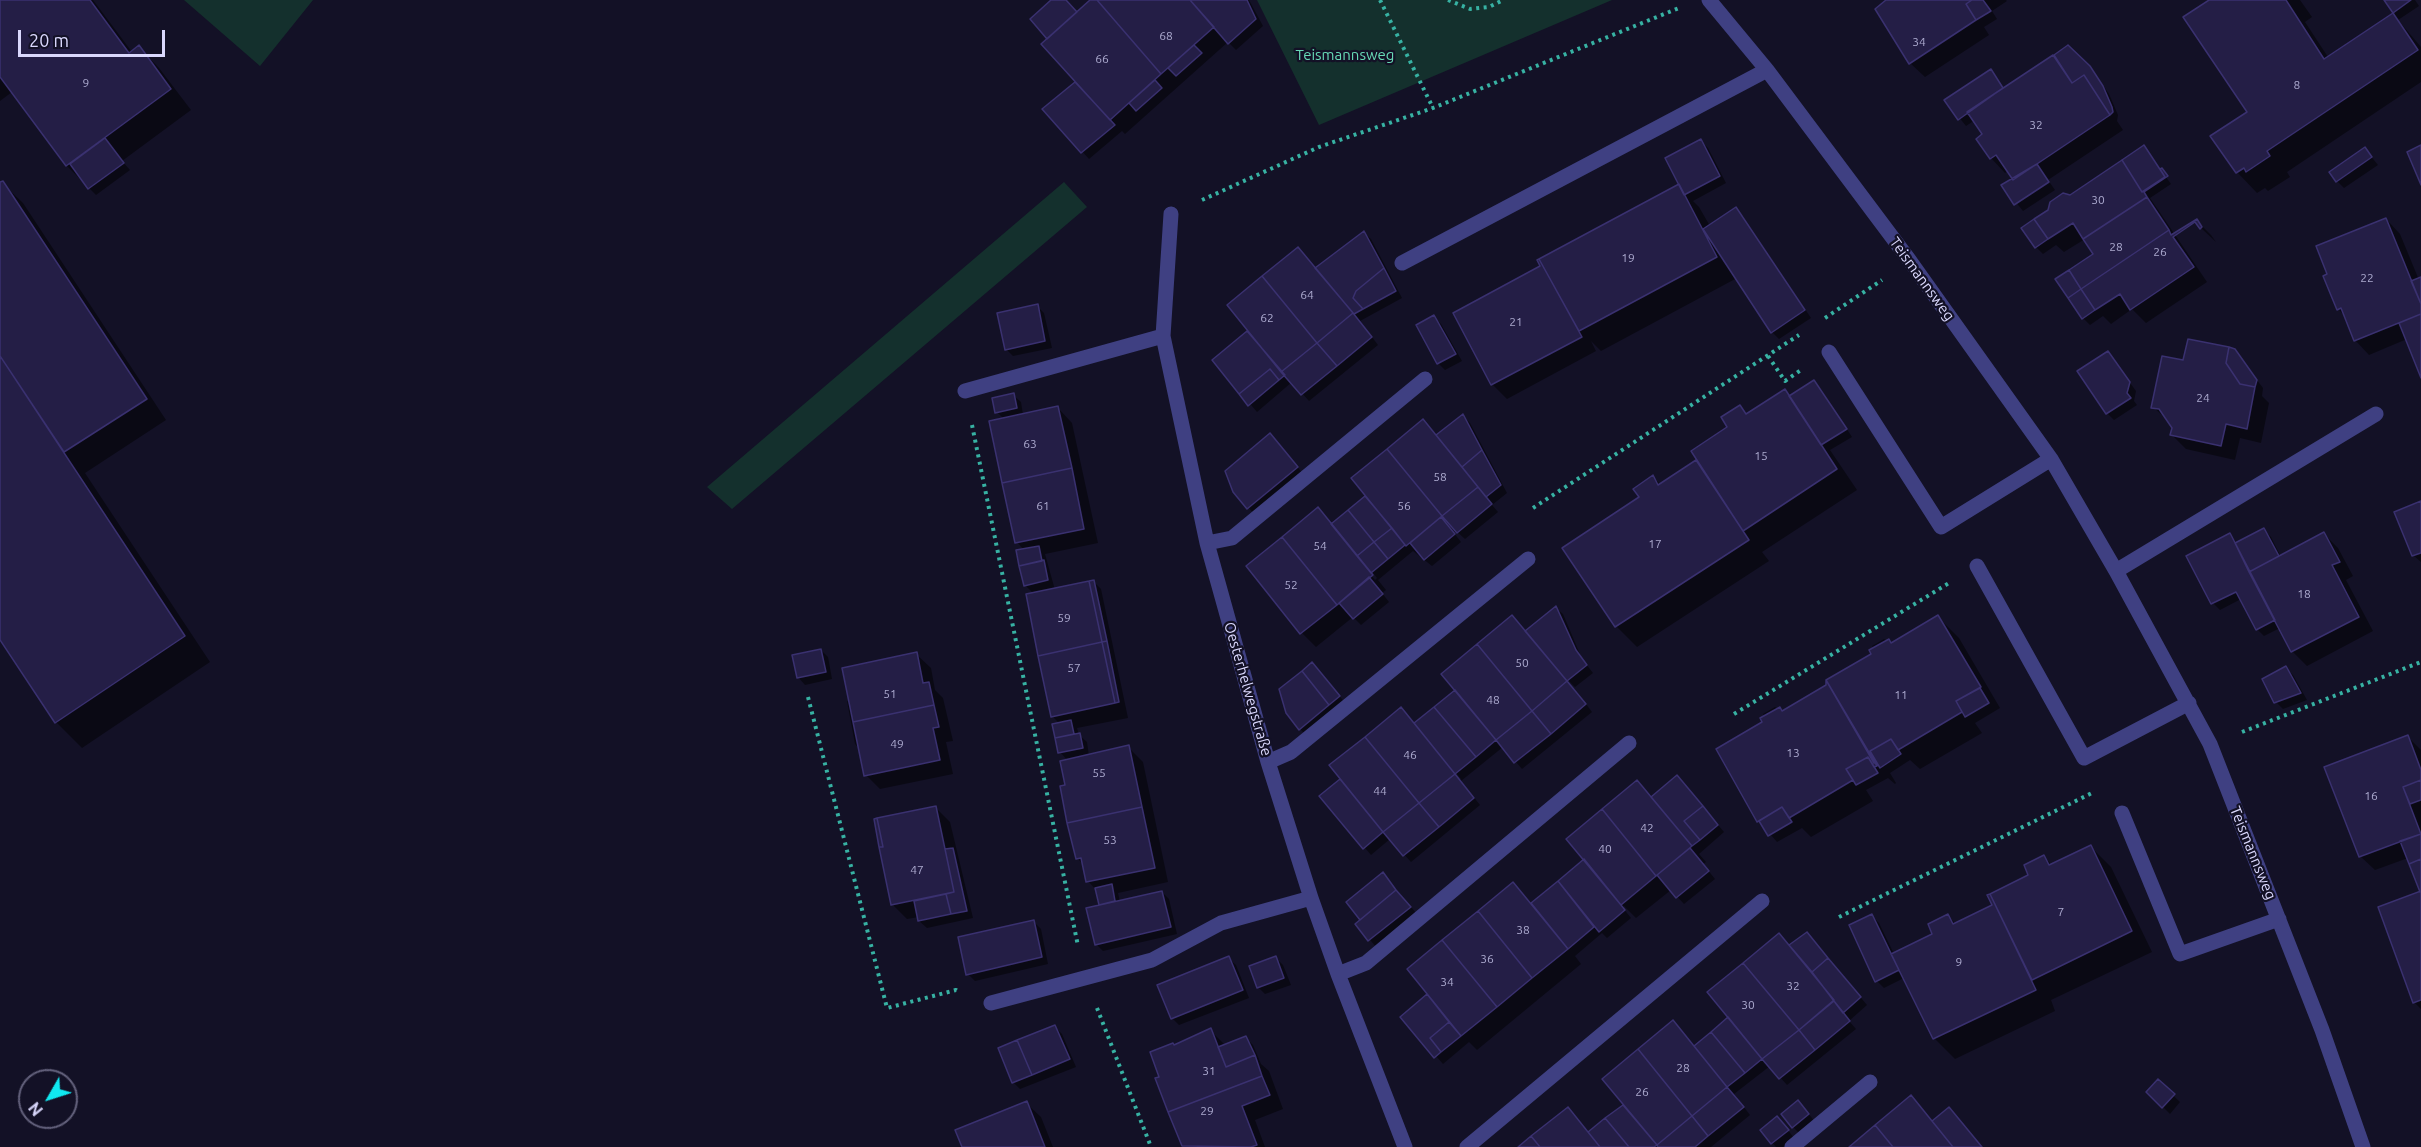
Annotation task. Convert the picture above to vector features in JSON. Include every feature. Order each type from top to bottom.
[{"type":"street","name":"Teismannsweg","points":[[1710,0],[1767,70],[1910,261],[2052,459],[2116,571],[2210,744],[2322,1030],[2363,1147]]},
{"type":"street","points":[[1401,263],[1767,70]]},
{"type":"street","name":"Oesterhelwegstraße","points":[[1171,214],[1163,336],[1207,543],[1268,762],[1311,898],[1338,975],[1405,1147]]},
{"type":"street","points":[[965,391],[1163,336]]},
{"type":"street","points":[[1829,352],[1941,527],[2052,459]]},
{"type":"street","points":[[1207,543],[1232,538],[1425,379]]},
{"type":"street","points":[[2116,571],[2376,414]]},
{"type":"street","points":[[1268,762],[1291,752],[1528,558]]},
{"type":"street","points":[[1977,566],[2084,758],[2189,703]]},
{"type":"street","points":[[1338,975],[1366,963],[1629,743]]},
{"type":"street","points":[[2122,813],[2180,954],[2279,919]]},
{"type":"street","points":[[991,1003],[1152,960],[1221,923],[1311,898]]},
{"type":"street","points":[[1467,1147],[1762,901]]},
{"type":"street","points":[[1792,1147],[1870,1082]]},
{"type":"path","points":[[1380,0],[1433,108]]},
{"type":"path","points":[[1448,0],[1470,9],[1489,7],[1503,0]]},
{"type":"path","points":[[1171,214],[1319,147],[1433,108],[1687,4]]},
{"type":"path","points":[[1815,324],[1910,261]]},
{"type":"path","points":[[1533,508],[1806,331]]},
{"type":"path","points":[[965,391],[1085,978],[1151,1147]]},
{"type":"path","points":[[1734,714],[1977,566]]},
{"type":"path","points":[[2210,744],[2421,662]]},
{"type":"path","points":[[808,697],[887,1008],[956,990],[991,1003]]},
{"type":"path","points":[[1839,917],[2110,784],[2122,813]]},
{"type":"green space","points":[[184,0],[313,0],[260,66]]},
{"type":"green space","name":"Teismannsweg","points":[[1257,0],[1612,0],[1319,125]]},
{"type":"green space","points":[[1064,182],[1087,207],[732,509],[707,487]]},
{"type":"building","points":[[0,0],[90,0],[129,53],[139,45],[171,89],[66,166],[0,77]]},
{"type":"building","points":[[1051,0],[1066,0],[1077,12],[1047,39],[1030,19]]},
{"type":"building","points":[[1090,0],[1097,0],[1161,74],[1110,120],[1041,44]]},
{"type":"building","points":[[1097,0],[1190,0],[1214,27],[1161,74]]},
{"type":"building","points":[[1190,0],[1247,0],[1256,19],[1228,44]]},
{"type":"building","points":[[1886,0],[1972,0],[1966,4],[1976,20],[1909,64],[1875,9]]},
{"type":"building","points":[[1972,0],[1983,0],[1991,11],[1976,20],[1966,4]]},
{"type":"building","points":[[2209,0],[2286,0],[2324,59],[2393,13],[2418,50],[2267,151],[2270,156],[2246,172],[2244,168],[2236,173],[2210,136],[2247,112],[2183,17]]},
{"type":"building","points":[[2384,0],[2411,0],[2393,13]]},
{"type":"building","points":[[1194,45],[1202,53],[1176,76],[1168,68]]},
{"type":"building","points":[[2068,45],[2090,66],[2103,86],[2112,107],[2113,112],[2110,115],[2084,75],[2072,83],[2054,55]]},
{"type":"building","points":[[2053,55],[2072,83],[2084,75],[2110,115],[2013,180],[1996,155],[1990,159],[1976,139],[1982,134],[1967,112]]},
{"type":"building","points":[[1991,69],[2003,88],[1958,120],[1944,100]]},
{"type":"building","points":[[1155,80],[1162,88],[1136,111],[1129,103]]},
{"type":"building","points":[[1075,82],[1115,125],[1081,153],[1042,109]]},
{"type":"building","points":[[105,138],[124,163],[88,189],[70,164]]},
{"type":"building","points":[[1701,139],[1720,176],[1684,195],[1665,158]]},
{"type":"building","points":[[2144,145],[2165,177],[2142,192],[2122,160]]},
{"type":"building","points":[[2421,145],[2421,185],[2407,152]]},
{"type":"building","points":[[2365,147],[2372,157],[2336,182],[2329,172]]},
{"type":"building","points":[[2122,160],[2142,192],[2165,177],[2160,169],[2162,168],[2168,176],[2144,192],[2147,197],[2083,239],[2073,223],[2048,239],[2034,219],[2048,210],[2050,202],[2063,193],[2070,195]]},
{"type":"building","points":[[2037,164],[2049,182],[2014,205],[2001,185]]},
{"type":"building","points":[[3,181],[147,399],[64,452],[0,356],[0,182]]},
{"type":"building","points":[[1679,184],[1717,257],[1579,331],[1539,259]]},
{"type":"building","points":[[2147,197],[2169,230],[2081,289],[2069,270],[2093,254],[2083,239]]},
{"type":"building","points":[[1736,207],[1805,310],[1771,333],[1703,229]]},
{"type":"building","points":[[2386,218],[2421,304],[2421,314],[2354,341],[2341,308],[2337,310],[2323,276],[2327,274],[2316,246]]},
{"type":"building","points":[[2034,219],[2048,239],[2035,248],[2021,228]]},
{"type":"building","points":[[2197,219],[2202,227],[2200,229],[2195,222],[2173,237],[2194,267],[2130,310],[2120,294],[2095,310],[2081,289],[2169,230],[2171,235]]},
{"type":"building","points":[[1364,231],[1384,268],[1356,291],[1353,298],[1363,309],[1354,314],[1315,268]]},
{"type":"building","points":[[1298,247],[1353,313],[1317,343],[1262,276]]},
{"type":"building","points":[[1539,259],[1582,337],[1491,385],[1453,313],[1540,266],[1537,260]]},
{"type":"building","points":[[1384,268],[1396,291],[1363,309],[1353,298],[1356,291]]},
{"type":"building","points":[[2069,270],[2081,289],[2068,298],[2055,279]]},
{"type":"building","points":[[1262,276],[1317,343],[1281,372],[1227,305]]},
{"type":"building","points":[[2421,277],[2421,304],[2411,281]]},
{"type":"building","points":[[2081,289],[2095,310],[2082,319],[2068,298]]},
{"type":"building","points":[[1038,304],[1045,341],[1005,350],[997,313]]},
{"type":"building","points":[[1353,313],[1372,337],[1337,366],[1317,343]]},
{"type":"building","points":[[2421,314],[2421,378],[2399,323]]},
{"type":"building","points":[[1434,315],[1456,354],[1437,364],[1416,325]]},
{"type":"building","points":[[1247,331],[1285,375],[1279,380],[1270,369],[1239,394],[1212,360]]},
{"type":"building","points":[[2188,339],[2229,347],[2226,363],[2240,384],[2255,387],[2247,429],[2226,424],[2221,446],[2170,435],[2172,428],[2159,409],[2151,408],[2162,356],[2183,360]]},
{"type":"building","points":[[1317,343],[1337,366],[1301,395],[1281,372]]},
{"type":"building","points":[[2229,347],[2235,349],[2257,380],[2255,387],[2240,384],[2226,363]]},
{"type":"building","points":[[2108,351],[2130,382],[2127,393],[2131,398],[2106,414],[2077,371]]},
{"type":"building","points":[[0,356],[185,636],[55,723],[0,640]]},
{"type":"building","points":[[1270,369],[1279,380],[1248,406],[1239,394]]},
{"type":"building","points":[[1814,380],[1847,429],[1821,445],[1789,396]]},
{"type":"building","points":[[1785,389],[1837,469],[1743,531],[1691,451],[1727,427],[1721,417],[1740,405],[1746,414]]},
{"type":"building","points":[[1014,393],[1017,408],[995,413],[992,398]]},
{"type":"building","points":[[1058,406],[1072,468],[1002,483],[989,421]]},
{"type":"building","points":[[1463,414],[1482,450],[1462,467],[1436,435]]},
{"type":"building","points":[[1423,419],[1478,487],[1442,516],[1387,449]]},
{"type":"building","points":[[1270,433],[1298,467],[1247,509],[1233,492],[1225,471]]},
{"type":"building","points":[[1387,449],[1442,516],[1406,546],[1351,478]]},
{"type":"building","points":[[1482,450],[1501,485],[1486,497],[1462,467]]},
{"type":"building","points":[[1696,460],[1749,540],[1615,627],[1562,548],[1639,497],[1633,489],[1653,475],[1658,485]]},
{"type":"building","points":[[1072,468],[1084,529],[1015,543],[1002,483]]},
{"type":"building","points":[[1478,487],[1492,504],[1457,533],[1442,516]]},
{"type":"building","points":[[1365,496],[1392,528],[1374,542],[1348,510]]},
{"type":"building","points":[[2421,501],[2421,553],[2412,556],[2394,512]]},
{"type":"building","points":[[1318,507],[1373,575],[1337,605],[1282,537]]},
{"type":"building","points":[[1348,510],[1374,542],[1357,556],[1331,524]]},
{"type":"building","points":[[1441,517],[1455,534],[1424,560],[1410,543]]},
{"type":"building","points":[[1392,528],[1405,545],[1388,559],[1374,542]]},
{"type":"building","points":[[2264,528],[2279,556],[2249,572],[2235,543]]},
{"type":"building","points":[[2324,532],[2340,562],[2332,565],[2359,617],[2291,652],[2249,572]]},
{"type":"building","points":[[2230,533],[2275,620],[2256,630],[2236,592],[2211,604],[2186,556]]},
{"type":"building","points":[[1282,537],[1337,605],[1300,634],[1246,566]]},
{"type":"building","points":[[1374,542],[1388,559],[1371,573],[1357,556]]},
{"type":"building","points":[[1039,546],[1042,561],[1019,566],[1016,550]]},
{"type":"building","points":[[1044,560],[1048,580],[1024,586],[1019,566]]},
{"type":"building","points":[[1369,577],[1383,594],[1353,619],[1339,603]]},
{"type":"building","points":[[1094,580],[1107,641],[1102,642],[1089,581]]},
{"type":"building","points":[[1089,581],[1102,642],[1038,656],[1026,594]]},
{"type":"building","points":[[1556,606],[1576,650],[1587,665],[1567,681],[1525,631]]},
{"type":"building","points":[[1512,615],[1567,681],[1532,711],[1477,644]]},
{"type":"building","points":[[1938,615],[1981,687],[1956,701],[1962,712],[1898,750],[1891,739],[1870,751],[1876,762],[1874,763],[1826,680],[1871,654],[1869,650],[1889,639],[1891,643]]},
{"type":"building","points":[[1107,641],[1119,702],[1115,703],[1102,642]]},
{"type":"building","points":[[1102,642],[1115,703],[1051,717],[1038,656]]},
{"type":"building","points":[[1477,644],[1532,711],[1496,740],[1441,674]]},
{"type":"building","points":[[821,649],[826,672],[797,678],[792,655]]},
{"type":"building","points":[[917,652],[923,683],[929,682],[934,705],[853,722],[842,668]]},
{"type":"building","points":[[1312,662],[1340,696],[1329,705],[1302,671]]},
{"type":"building","points":[[2286,666],[2301,693],[2274,703],[2262,679]]},
{"type":"building","points":[[1302,671],[1329,705],[1299,730],[1286,713],[1279,689]]},
{"type":"building","points":[[1826,680],[1877,766],[1874,767],[1868,757],[1846,769],[1853,780],[1789,818],[1782,807],[1757,822],[1716,749],[1762,722],[1760,718],[1780,707],[1782,711],[1826,685]]},
{"type":"building","points":[[1567,681],[1586,704],[1551,734],[1532,711]]},
{"type":"building","points":[[1980,688],[1989,703],[1965,717],[1956,701]]},
{"type":"building","points":[[1455,690],[1496,740],[1476,757],[1434,707]]},
{"type":"building","points":[[934,705],[939,727],[933,728],[940,760],[864,776],[853,722]]},
{"type":"building","points":[[1401,707],[1455,774],[1419,803],[1365,737]]},
{"type":"building","points":[[1434,707],[1476,757],[1455,774],[1414,723]]},
{"type":"building","points":[[1532,711],[1551,734],[1514,763],[1496,740]]},
{"type":"building","points":[[1071,720],[1074,734],[1055,738],[1052,724]]},
{"type":"building","points":[[1080,733],[1083,748],[1058,753],[1055,738]]},
{"type":"building","points":[[2408,735],[2421,770],[2421,780],[2403,787],[2421,834],[2359,857],[2324,767]]},
{"type":"building","points":[[1365,737],[1419,803],[1383,832],[1329,765]]},
{"type":"building","points":[[1891,739],[1901,754],[1880,768],[1870,751]]},
{"type":"building","points":[[1129,745],[1142,807],[1067,823],[1060,786],[1065,785],[1060,761]]},
{"type":"building","points":[[1868,757],[1878,773],[1856,785],[1846,769]]},
{"type":"building","points":[[1455,774],[1474,798],[1439,827],[1419,803]]},
{"type":"building","points":[[1677,775],[1703,806],[1684,821],[1700,840],[1692,846],[1651,797]]},
{"type":"building","points":[[1340,779],[1383,832],[1363,849],[1319,796]]},
{"type":"building","points":[[1637,780],[1692,846],[1656,876],[1602,809]]},
{"type":"building","points":[[2421,780],[2421,800],[2410,804],[2403,787]]},
{"type":"building","points":[[1419,803],[1439,827],[1403,856],[1383,832]]},
{"type":"building","points":[[936,806],[954,892],[891,905],[879,847],[883,847],[877,818]]},
{"type":"building","points":[[1703,806],[1718,825],[1700,840],[1684,821]]},
{"type":"building","points":[[1142,807],[1155,868],[1086,882],[1081,858],[1076,859],[1067,823]]},
{"type":"building","points":[[1782,807],[1792,822],[1768,836],[1759,821]]},
{"type":"building","points":[[1602,809],[1656,876],[1621,905],[1566,839]]},
{"type":"building","points":[[877,818],[883,847],[879,847],[874,819]]},
{"type":"building","points":[[2421,834],[2421,859],[2409,864],[2400,841]]},
{"type":"building","points":[[2091,845],[2132,931],[2032,980],[1990,894],[2028,875],[2024,865],[2044,855],[2049,865]]},
{"type":"building","points":[[953,848],[967,911],[951,914],[946,894],[954,892],[945,849]]},
{"type":"building","points":[[1690,848],[1709,871],[1676,898],[1657,875]]},
{"type":"building","points":[[1584,859],[1625,910],[1599,932],[1558,881]]},
{"type":"building","points":[[2421,859],[2421,891],[2420,892],[2409,864]]},
{"type":"building","points":[[1383,872],[1396,890],[1360,920],[1346,902]]},
{"type":"building","points":[[1558,881],[1594,927],[1568,949],[1531,903]]},
{"type":"building","points":[[1513,882],[1568,949],[1532,978],[1478,911]]},
{"type":"building","points":[[1112,884],[1115,901],[1099,905],[1095,888]]},
{"type":"building","points":[[1396,890],[1411,907],[1368,941],[1355,924]]},
{"type":"building","points":[[1162,891],[1171,927],[1095,945],[1086,908]]},
{"type":"building","points":[[2421,891],[2421,1000],[2413,1003],[2378,907]]},
{"type":"building","points":[[946,894],[951,914],[918,921],[914,901]]},
{"type":"building","points":[[1990,894],[2036,990],[1933,1039],[1891,954],[1932,934],[1928,924],[1948,914],[1953,924],[1992,905],[1987,895]]},
{"type":"building","points":[[1478,911],[1532,978],[1497,1007],[1442,940]]},
{"type":"building","points":[[1872,914],[1899,970],[1875,982],[1849,925]]},
{"type":"building","points":[[1034,920],[1042,957],[966,975],[958,937]]},
{"type":"building","points":[[1807,932],[1828,958],[1812,972],[1789,945]]},
{"type":"building","points":[[1779,933],[1834,1000],[1799,1030],[1743,963]]},
{"type":"building","points":[[1442,940],[1497,1007],[1461,1036],[1407,969]]},
{"type":"building","points":[[1229,956],[1243,990],[1171,1019],[1157,985]]},
{"type":"building","points":[[1276,956],[1284,978],[1257,988],[1249,966]]},
{"type":"building","points":[[1828,958],[1861,997],[1843,1013],[1812,972]]},
{"type":"building","points":[[1743,963],[1799,1030],[1762,1059],[1707,992]]},
{"type":"building","points":[[1427,994],[1449,1022],[1430,1038],[1441,1052],[1434,1058],[1400,1017]]},
{"type":"building","points":[[1834,1001],[1850,1021],[1815,1050],[1799,1030]]},
{"type":"building","points":[[1728,1017],[1762,1059],[1745,1073],[1711,1032]]},
{"type":"building","points":[[1673,1020],[1727,1087],[1692,1116],[1638,1049]]},
{"type":"building","points":[[1449,1022],[1461,1036],[1441,1052],[1430,1038]]},
{"type":"building","points":[[1055,1025],[1070,1059],[1032,1075],[1017,1040]]},
{"type":"building","points":[[1211,1028],[1226,1067],[1255,1055],[1262,1076],[1168,1112],[1155,1078],[1159,1077],[1150,1052],[1173,1043],[1174,1045]]},
{"type":"building","points":[[1799,1030],[1815,1050],[1779,1079],[1762,1059]]},
{"type":"building","points":[[1711,1032],[1745,1073],[1727,1087],[1694,1046]]},
{"type":"building","points":[[1246,1036],[1255,1055],[1226,1067],[1218,1047]]},
{"type":"building","points":[[1017,1040],[1032,1075],[1012,1083],[998,1048]]},
{"type":"building","points":[[1638,1049],[1692,1116],[1657,1145],[1602,1079]]},
{"type":"building","points":[[1262,1076],[1270,1095],[1242,1106],[1257,1145],[1251,1147],[1182,1146],[1168,1112]]},
{"type":"building","points":[[2158,1079],[2175,1094],[2162,1108],[2146,1092]]},
{"type":"building","points":[[1727,1087],[1744,1107],[1708,1136],[1692,1116]]},
{"type":"building","points":[[1911,1095],[1953,1147],[1893,1147],[1875,1125]]},
{"type":"building","points":[[1798,1100],[1809,1114],[1792,1128],[1781,1114]]},
{"type":"building","points":[[1027,1101],[1045,1147],[962,1147],[955,1130]]},
{"type":"building","points":[[1623,1105],[1657,1145],[1629,1147],[1605,1118]]},
{"type":"building","points":[[1568,1107],[1600,1147],[1540,1147],[1531,1136]]},
{"type":"building","points":[[1949,1107],[1982,1147],[1953,1147],[1932,1121]]},
{"type":"building","points":[[1692,1116],[1708,1136],[1695,1147],[1658,1147],[1657,1145]]},
{"type":"building","points":[[1777,1116],[1789,1130],[1771,1144],[1760,1130]]},
{"type":"building","points":[[1605,1118],[1629,1147],[1600,1147],[1588,1132]]},
{"type":"building","points":[[1875,1125],[1893,1147],[1849,1147]]},
{"type":"building","points":[[1531,1136],[1540,1147],[1518,1147]]}]
